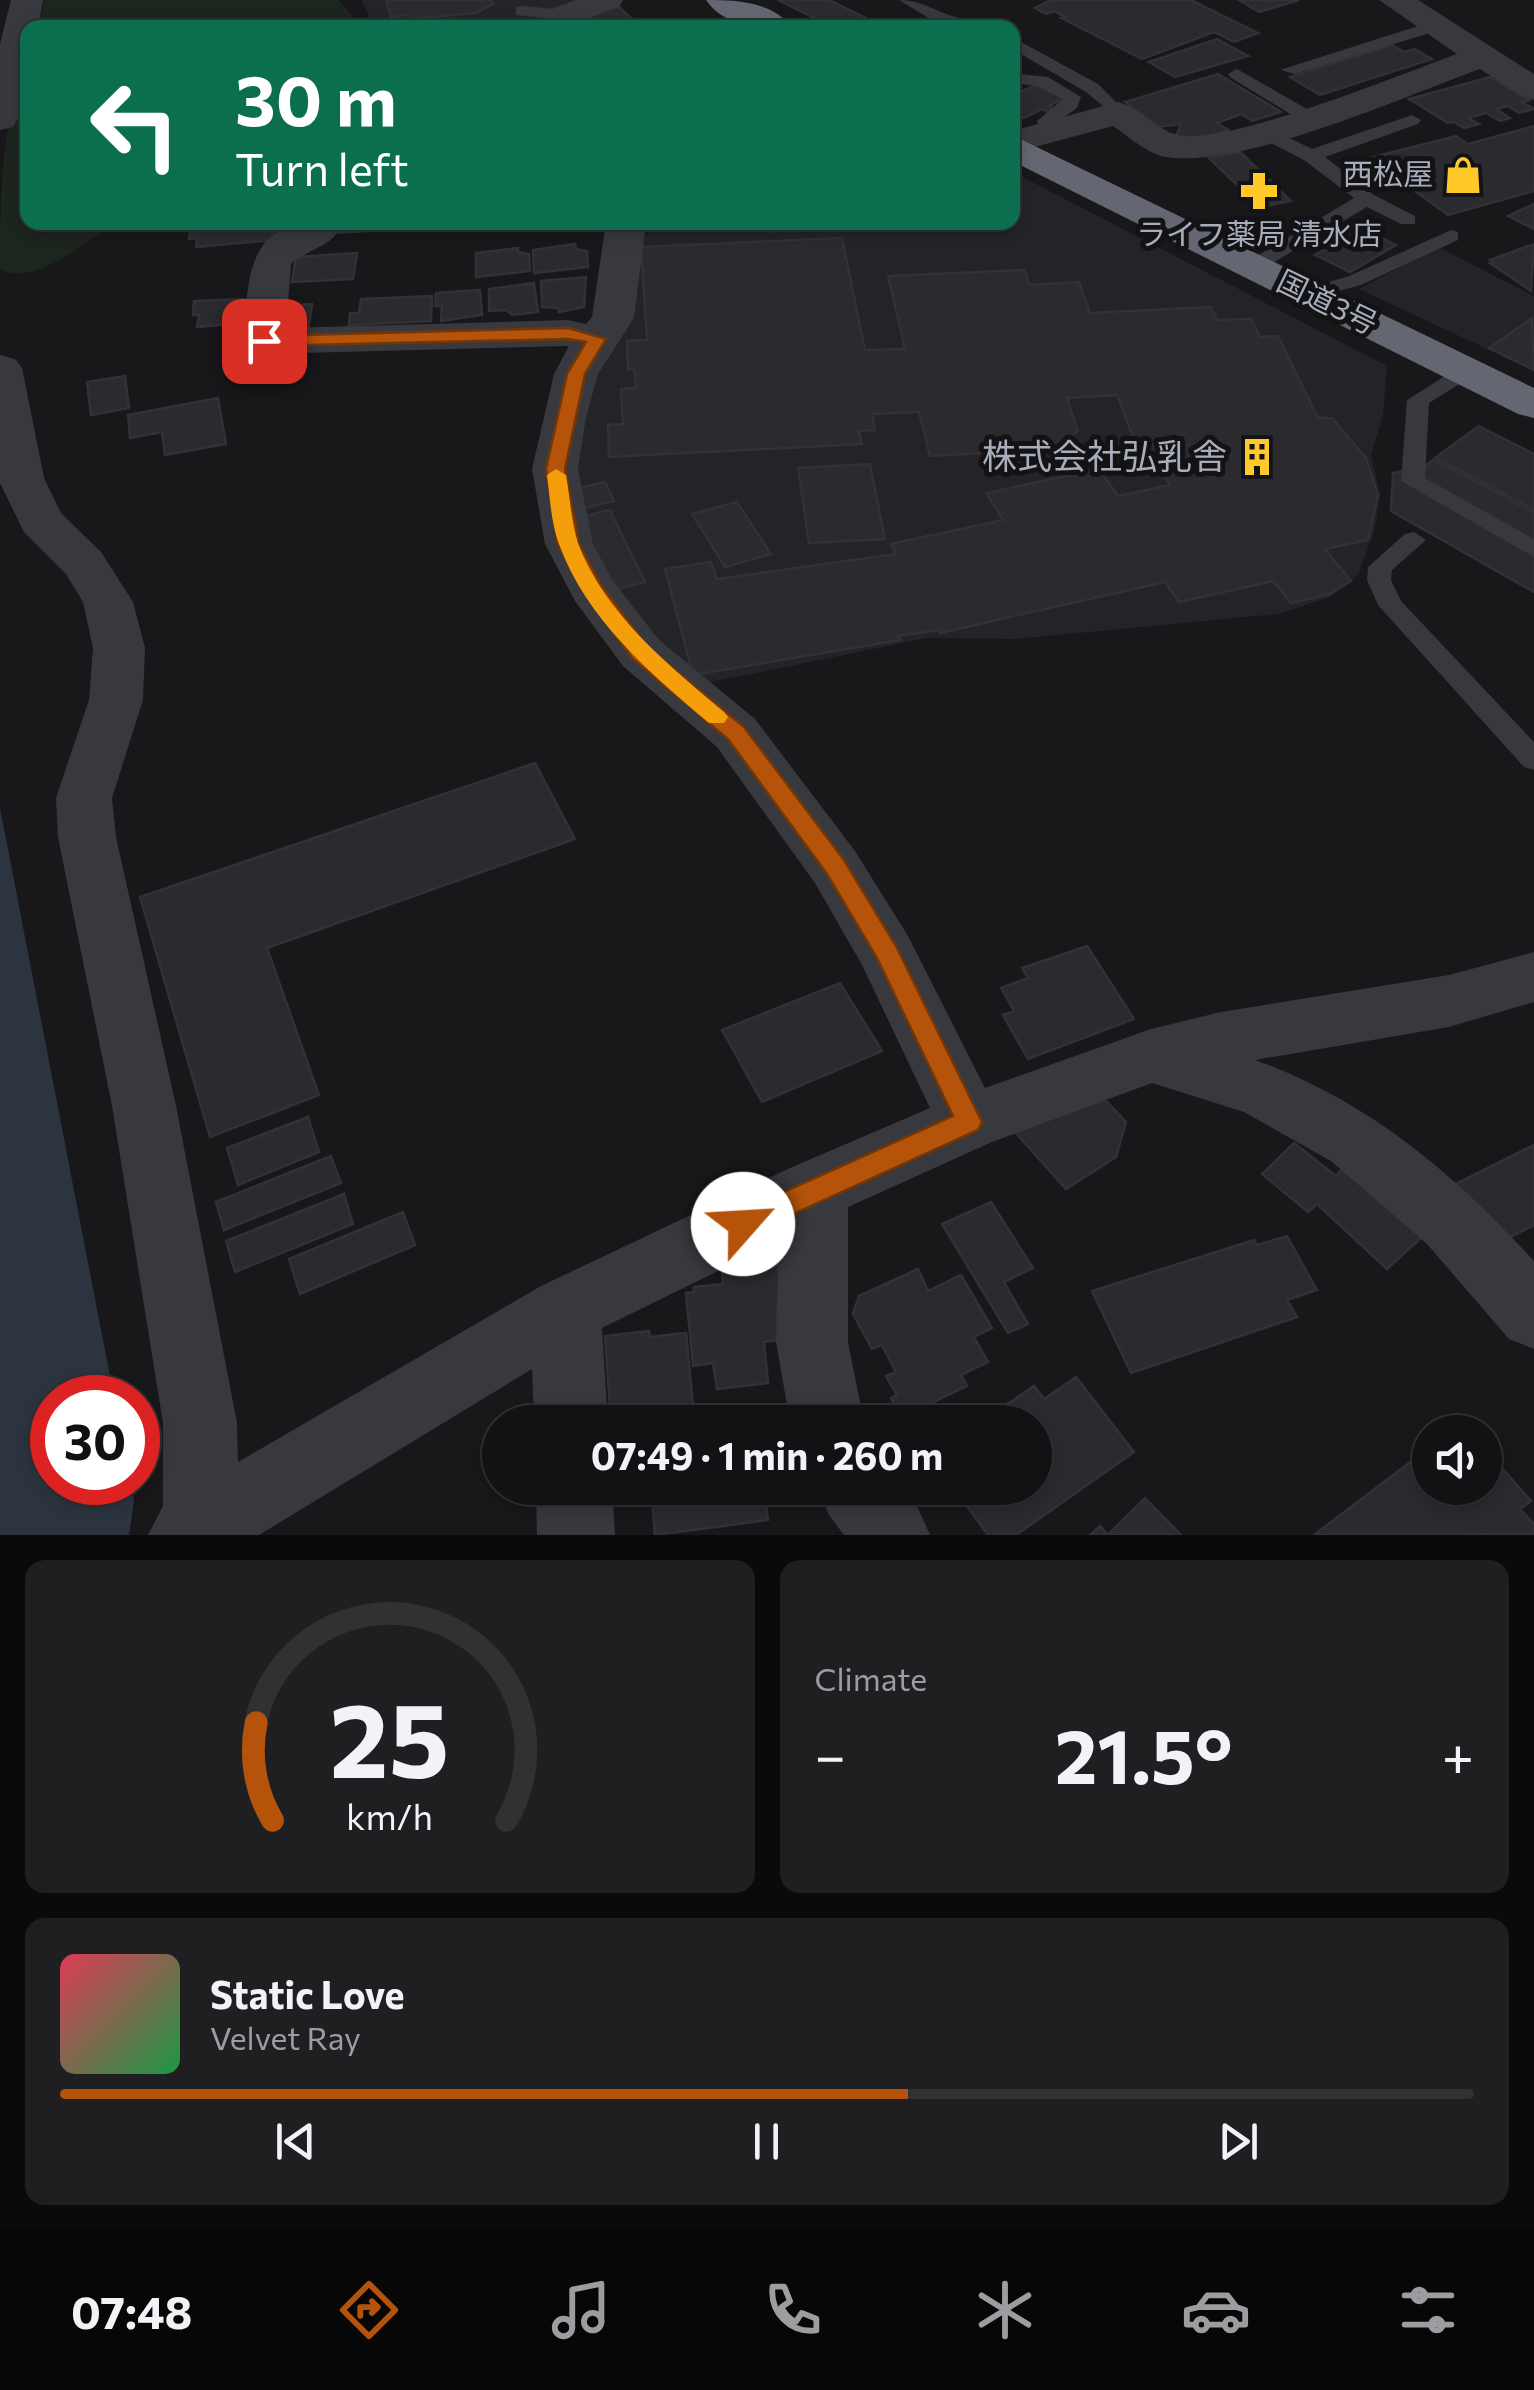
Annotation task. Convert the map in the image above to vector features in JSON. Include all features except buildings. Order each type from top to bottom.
[{"type":"highway","points":[[722,0],[761,20]]},
{"type":"highway","name":"国道3号","points":[[1025,140],[1254,266],[1534,405]]},
{"type":"street","points":[[571,20],[608,0]]},
{"type":"street","points":[[1427,11],[1534,89]]},
{"type":"street","points":[[0,119],[20,31]]},
{"type":"street","points":[[1025,140],[1118,113],[1167,146],[1209,147],[1266,133],[1484,56]]},
{"type":"street","points":[[635,230],[614,318],[576,374],[556,469],[568,544],[593,589],[632,642],[736,733],[835,867],[887,953],[969,1122]]},
{"type":"street","points":[[317,233],[290,242],[271,261],[264,341],[568,334],[597,339]]},
{"type":"street","points":[[0,368],[21,478],[40,521],[84,563],[108,602],[118,648],[116,700],[84,798],[87,837],[136,1067],[200,1423],[197,1532]]},
{"type":"street","points":[[197,1532],[566,1310],[814,1190],[969,1122],[1150,1056],[1221,1039],[1449,1001],[1534,977]]},
{"type":"street","points":[[1150,1056],[1282,1099],[1359,1146],[1430,1202],[1534,1314]]},
{"type":"street","points":[[814,1190],[812,1342],[824,1405]]},
{"type":"street","points":[[566,1310],[570,1405]]},
{"type":"street","points":[[575,1505],[576,1535]]},
{"type":"street","points":[[869,1505],[891,1535]]},
{"type":"lane","points":[[906,0],[944,20]]},
{"type":"lane","points":[[1290,70],[1427,11]]},
{"type":"lane","points":[[521,13],[557,20]]},
{"type":"lane","points":[[1020,47],[1092,88],[1118,113]]},
{"type":"lane","points":[[1020,67],[1052,65]]},
{"type":"lane","points":[[1237,74],[1308,117]]},
{"type":"lane","points":[[1020,79],[1042,81],[1072,97],[1071,104],[1025,140]]},
{"type":"lane","points":[[1311,156],[1412,120]]},
{"type":"lane","points":[[1266,133],[1294,151],[1311,156],[1368,199],[1408,220]]},
{"type":"lane","points":[[1254,266],[1368,199]]},
{"type":"lane","points":[[1309,294],[1354,280],[1450,236]]},
{"type":"lane","points":[[1464,370],[1418,400],[1413,481],[1534,549]]},
{"type":"lane","points":[[1414,540],[1380,567],[1378,580],[1391,605],[1534,760]]},
{"type":"shaded area","points":[[44,0],[338,0],[353,16],[352,20],[40,20]]},
{"type":"shaded area","points":[[361,0],[595,0],[569,20],[366,20],[369,15]]},
{"type":"shaded area","points":[[20,73],[20,230],[105,230],[61,260],[30,272],[15,273],[0,270],[7,131]]},
{"type":"shaded area","name":"株式会社弘乳舎","points":[[1020,176],[1387,366],[1383,415],[1371,455],[1380,493],[1375,529],[1358,575],[1330,597],[1278,614],[1015,639],[927,638],[697,685],[680,671],[574,532],[568,452],[640,235],[662,230],[1020,230]]},
{"type":"shaded area","points":[[1438,247],[1534,296],[1534,371],[1359,289]]},
{"type":"shaded area","points":[[0,808],[110,1375],[30,1375],[30,1505],[133,1505],[129,1535],[0,1535]]},
{"type":"slow traffic","points":[[556,475],[568,544],[614,621],[641,653],[717,717]]},
{"type":"place","name":"西松屋","points":[[1463,175]]},
{"type":"place","name":"ライフ薬局 清水店","points":[[1259,191]]},
{"type":"place","name":"株式会社弘乳舎","points":[[1257,457]]},
{"type":"route","points":[[264,341],[568,334],[597,339],[576,374],[556,469],[568,544],[614,621],[641,653],[736,733],[835,867],[887,953],[969,1122],[743,1224]]}]
